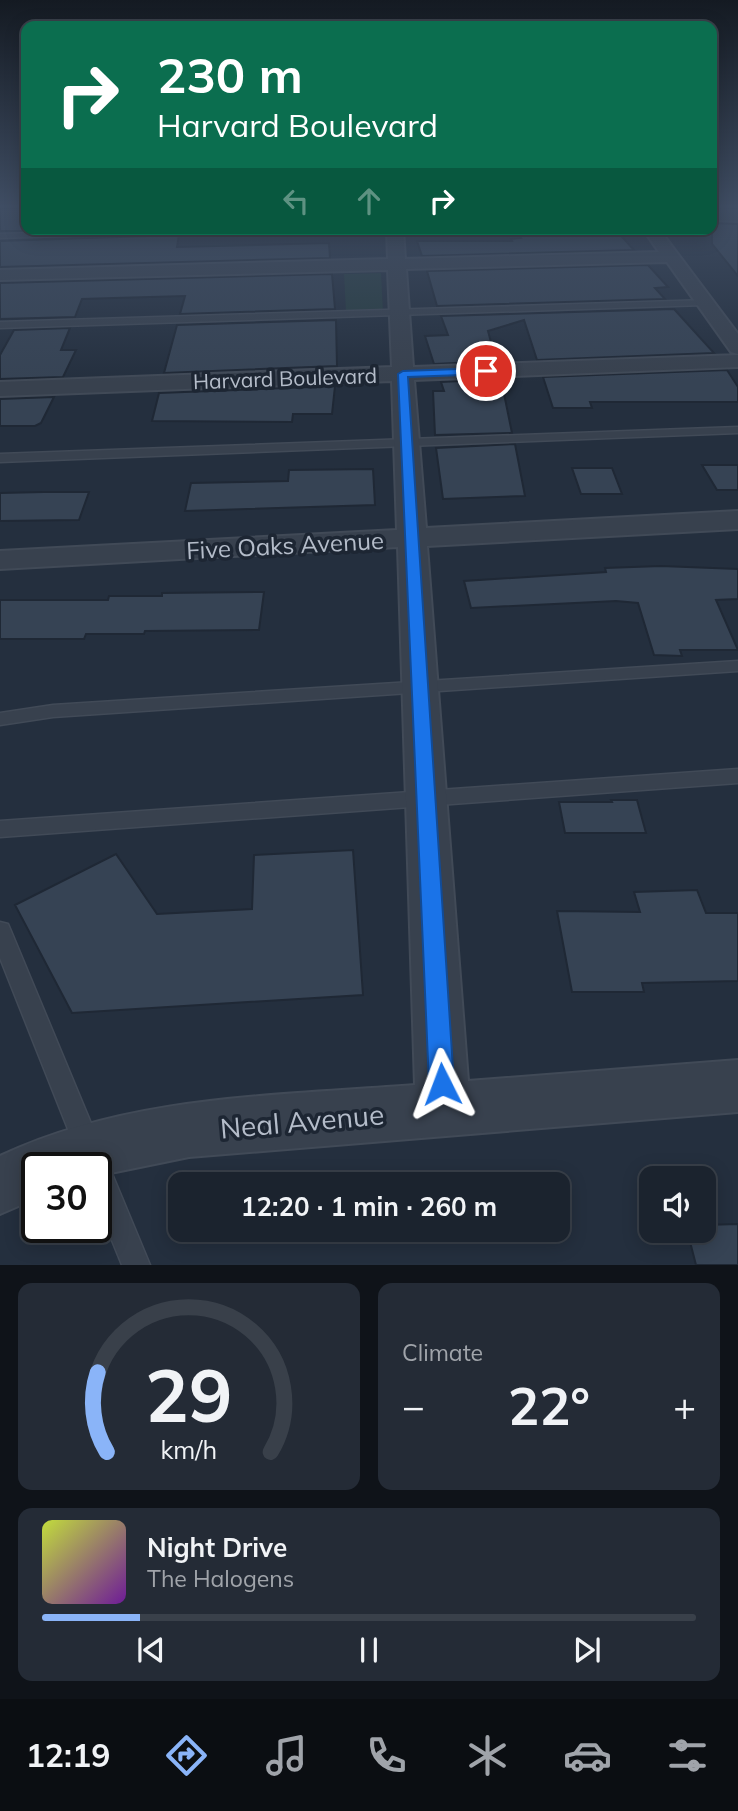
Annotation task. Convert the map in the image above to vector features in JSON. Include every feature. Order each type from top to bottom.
[{"type":"street","points":[[0,275],[396,264]]},
{"type":"street","points":[[397,264],[443,1110]]},
{"type":"street","points":[[676,264],[738,348]]},
{"type":"street","name":"Harvard Boulevard","points":[[0,389],[738,361]]},
{"type":"street","name":"Five Oaks Avenue","points":[[0,560],[738,520]]},
{"type":"street","name":"Neal Avenue","points":[[81,1152],[137,1137],[189,1130],[738,1086]]},
{"type":"street","name":"Neal Avenue","points":[[0,1186],[21,1176]]},
{"type":"lane","points":[[0,325],[705,302]]},
{"type":"lane","points":[[0,458],[407,440],[738,430]]},
{"type":"lane","points":[[0,719],[53,711],[738,666]]},
{"type":"lane","points":[[0,830],[42,824],[426,800],[738,776]]},
{"type":"lane","points":[[0,931],[136,1265]]},
{"type":"green space","points":[[381,273],[383,311],[346,312],[344,274]]},
{"type":"building","points":[[0,264],[109,264],[0,267]]},
{"type":"building","points":[[728,264],[738,264],[738,276]]},
{"type":"building","points":[[648,265],[668,287],[655,288],[665,299],[437,306],[427,271]]},
{"type":"building","points":[[332,274],[335,309],[180,314],[185,296],[114,298],[82,299],[75,317],[0,319],[0,283]]},
{"type":"building","points":[[674,309],[714,353],[537,360],[524,320],[488,331],[496,361],[434,364],[425,336],[448,335],[441,316]]},
{"type":"building","points":[[336,320],[337,366],[164,373],[177,325]]},
{"type":"building","points":[[70,328],[61,350],[76,350],[63,377],[0,379],[0,355],[14,330]]},
{"type":"building","points":[[727,370],[738,387],[738,402],[590,402],[592,408],[553,408],[543,377]]},
{"type":"building","points":[[501,379],[512,433],[435,435],[433,391],[444,391],[441,382]]},
{"type":"building","points":[[335,386],[332,414],[293,414],[292,422],[152,421],[159,393]]},
{"type":"building","points":[[54,397],[41,423],[35,426],[0,426],[0,399]]},
{"type":"building","points":[[515,444],[525,496],[443,499],[436,448]]},
{"type":"building","points":[[702,465],[738,465],[738,490],[717,490]]},
{"type":"building","points":[[572,468],[612,468],[622,494],[581,494]]},
{"type":"building","points":[[373,469],[375,505],[185,511],[191,483],[288,481],[289,470]]},
{"type":"building","points":[[89,492],[79,520],[0,521],[0,493]]},
{"type":"building","points":[[661,566],[738,569],[738,599],[716,600],[738,650],[680,650],[682,656],[654,655],[638,603],[616,601],[471,608],[464,581],[606,572],[605,568]]},
{"type":"building","points":[[264,592],[259,630],[145,631],[144,634],[86,634],[84,639],[0,639],[0,600],[108,600],[109,596],[162,596],[162,593]]},
{"type":"building","points":[[611,800],[637,800],[646,833],[565,833],[559,802],[612,802]]},
{"type":"building","points":[[353,850],[363,995],[72,1013],[15,905],[116,854],[157,914],[252,909],[254,855]]},
{"type":"building","points":[[697,890],[706,913],[738,913],[738,981],[642,983],[644,992],[572,992],[557,911],[640,912],[634,892]]},
{"type":"building","points":[[738,1224],[738,1265],[696,1265],[690,1243],[716,1243],[716,1225]]},
{"type":"route","points":[[442,1084],[403,374],[486,371]]}]
